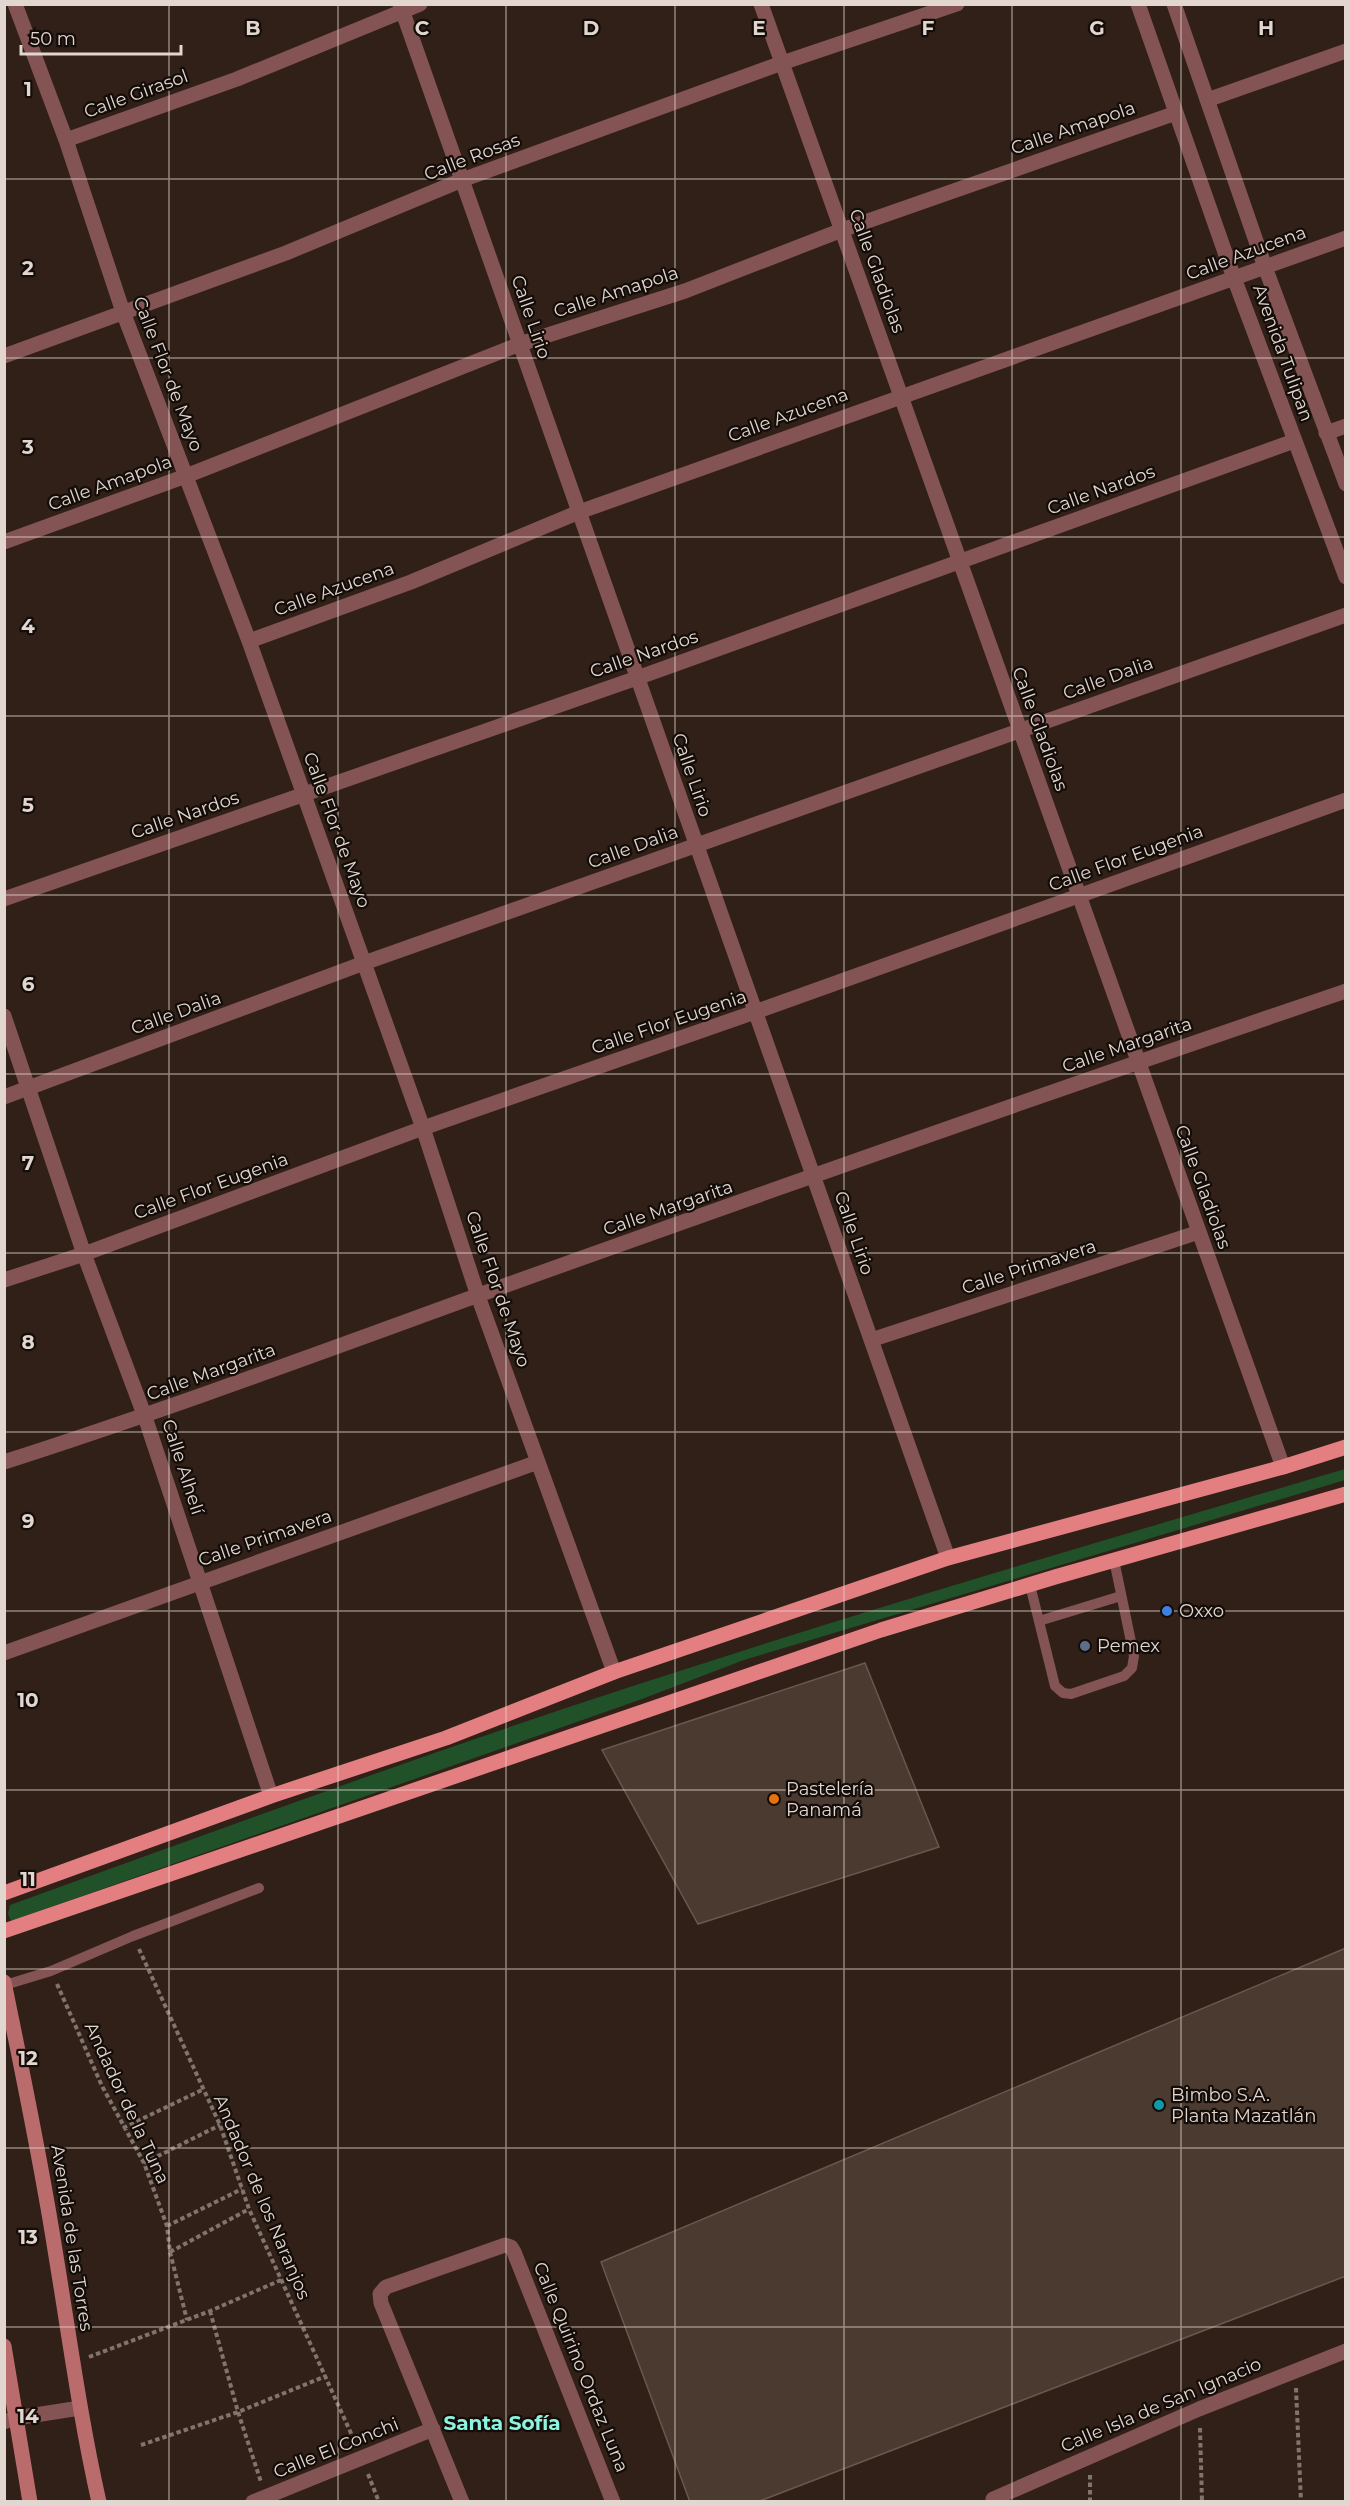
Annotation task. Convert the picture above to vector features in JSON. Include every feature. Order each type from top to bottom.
[{"type":"main road","points":[[4,1893],[271,1796],[446,1738],[614,1672],[948,1558],[1282,1467],[1346,1447]]},
{"type":"main road","points":[[4,1931],[881,1630],[1346,1494]]},
{"type":"street","name":"Calle Flor de Mayo","points":[[15,4],[66,140],[123,312],[249,641],[423,1128],[478,1296],[614,1672]]},
{"type":"street","name":"Calle Girasol","points":[[66,140],[237,79],[401,8],[420,4]]},
{"type":"street","name":"Calle Gladiolas","points":[[761,4],[1282,1467]]},
{"type":"street","name":"Calle Rosas","points":[[4,356],[286,253],[462,180],[782,63],[957,4]]},
{"type":"street","name":"Avenida Tulipan","points":[[1138,4],[1234,278],[1346,577]]},
{"type":"street","name":"Avenida Tulipan","points":[[1174,4],[1265,267],[1346,484]]},
{"type":"street","name":"Calle Lirio","points":[[401,8],[948,1558]]},
{"type":"street","points":[[1207,100],[1346,51]]},
{"type":"street","name":"Calle Amapola","points":[[4,542],[186,476],[520,344],[685,291],[842,230],[1176,113]]},
{"type":"street","name":"Calle Azucena","points":[[249,641],[411,582],[579,512],[1346,238]]},
{"type":"street","points":[[1326,433],[1346,426]]},
{"type":"street","name":"Calle Nardos","points":[[4,899],[637,678],[1294,441]]},
{"type":"street","name":"Calle Dalia","points":[[4,1097],[364,963],[1346,615]]},
{"type":"street","name":"Calle Flor Eugenia","points":[[4,1280],[84,1254],[423,1128],[755,1012],[1346,800]]},
{"type":"street","name":"Calle Margarita","points":[[4,1462],[145,1417],[813,1177],[1346,991]]},
{"type":"street","name":"Calle Alhelí","points":[[4,1016],[84,1254],[145,1417],[271,1796]]},
{"type":"street","name":"Calle Primavera","points":[[871,1340],[1199,1232]]},
{"type":"street","name":"Calle Primavera","points":[[4,1653],[538,1462]]},
{"type":"street","name":"Avenida de las Torres","points":[[5,1984],[39,2158],[72,2364],[99,2502]]},
{"type":"street","name":"Calle Quirino Ordaz Luna","points":[[433,2429],[381,2303],[381,2294],[386,2287],[505,2245],[511,2247],[613,2502]]},
{"type":"street","points":[[4,2346],[10,2420],[30,2502]]},
{"type":"street","name":"Calle Isla de San Ignacio","points":[[993,2499],[1199,2409],[1346,2351]]},
{"type":"street","points":[[10,2420],[80,2408]]},
{"type":"street","points":[[433,2429],[462,2502]]},
{"type":"street","name":"Calle El Conchi","points":[[260,2499],[433,2429]]},
{"type":"lane","points":[[1030,1585],[1055,1686],[1063,1693],[1071,1694],[1124,1676],[1132,1668],[1134,1656],[1114,1560]]},
{"type":"lane","points":[[1039,1622],[1121,1596]]},
{"type":"lane","points":[[5,1984],[51,1971],[133,1936],[259,1888]]},
{"type":"path","name":"Andador de los Naranjos","points":[[133,1936],[220,2125],[249,2209],[326,2376],[379,2502]]},
{"type":"path","name":"Andador de la Tuna","points":[[51,1971],[123,2128],[144,2163],[167,2226],[170,2252],[187,2320]]},
{"type":"path","points":[[123,2128],[202,2090]]},
{"type":"path","points":[[144,2163],[220,2125]]},
{"type":"path","points":[[167,2226],[242,2189]]},
{"type":"path","points":[[170,2252],[249,2209]]},
{"type":"path","points":[[72,2364],[210,2311],[281,2280]]},
{"type":"path","points":[[210,2311],[260,2499]]},
{"type":"path","points":[[1295,2370],[1301,2502]]},
{"type":"path","points":[[141,2445],[238,2412],[326,2376]]},
{"type":"path","points":[[1199,2409],[1202,2502]]},
{"type":"green space","points":[[1345,1469],[1345,1480],[744,1660],[642,1699],[11,1921],[8,1914],[10,1905],[323,1792],[557,1711],[901,1601]]},
{"type":"building","name":"Pastelería Panamá","points":[[865,1663],[939,1847],[698,1924],[602,1750]]},
{"type":"building","name":"Bimbo S.A. Planta Mazatlán","points":[[1346,1948],[1346,2276],[757,2502],[690,2502],[601,2262]]},
{"type":"place","name":"Oxxo","points":[[1167,1611]]},
{"type":"place","name":"Pemex","points":[[1085,1646]]},
{"type":"place","name":"Pastelería Panamá","points":[[774,1799]]},
{"type":"place","name":"Bimbo S.A. Planta Mazatlán","points":[[1159,2105]]},
{"type":"district","name":"Santa Sofía","points":[[502,2423]]}]
